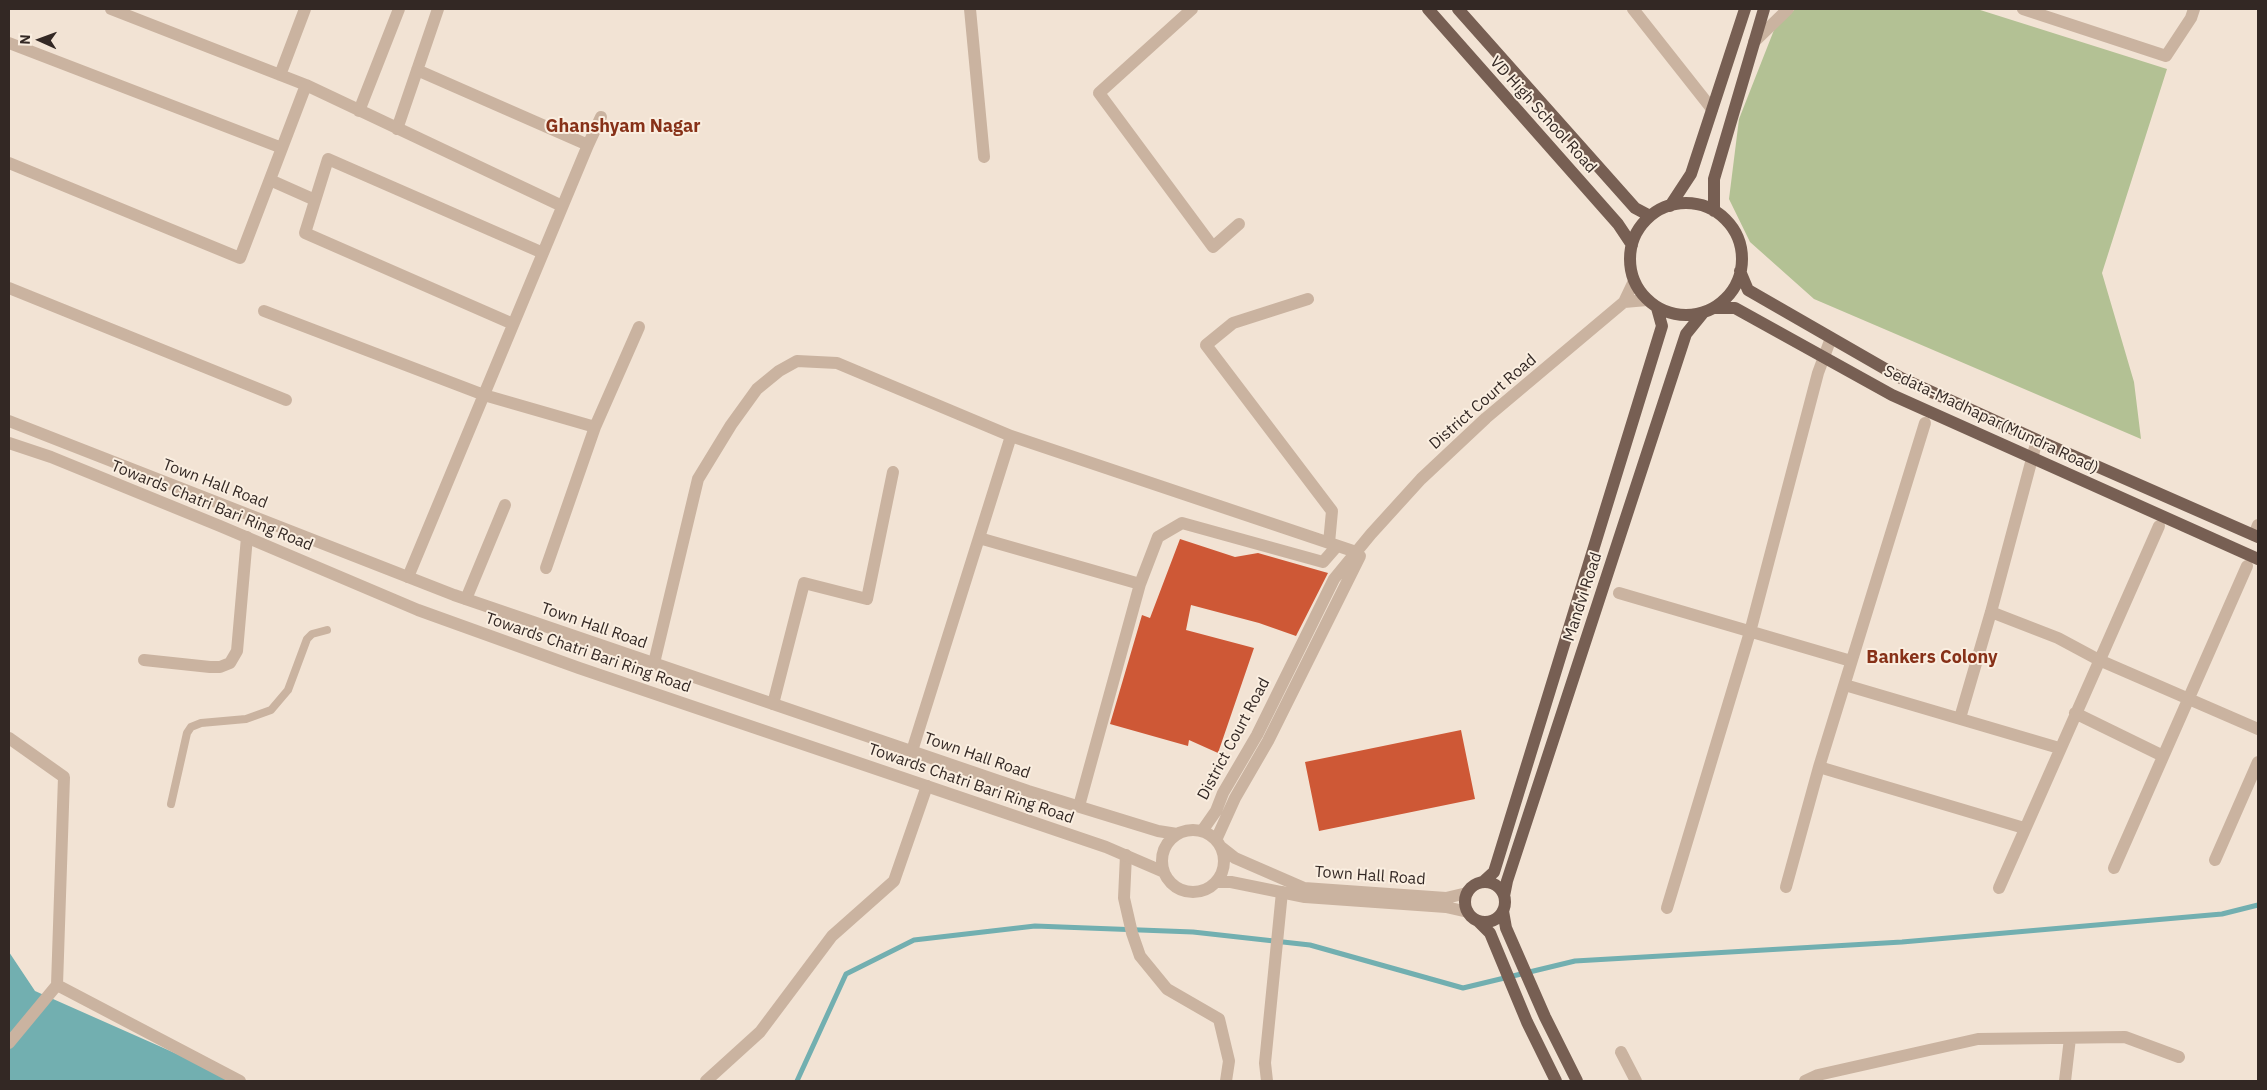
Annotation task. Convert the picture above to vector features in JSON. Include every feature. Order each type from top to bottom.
[{"type":"main road","name":"VD High School Road","points":[[1428,9],[1618,224],[1632,245]]},
{"type":"main road","name":"VD High School Road","points":[[1458,9],[1635,208],[1650,216]]},
{"type":"main road","points":[[1670,206],[1691,174],[1745,9]]},
{"type":"main road","points":[[1714,211],[1714,179],[1764,9]]},
{"type":"main road","points":[[1692,204],[1714,211],[1731,226],[1740,248],[1740,271],[1731,292],[1708,311],[1679,315],[1652,304],[1634,281],[1630,257],[1632,245],[1642,224],[1650,216],[1670,206],[1692,204]]},
{"type":"main road","name":"Sedata-Madhapar(Mundra Road)","points":[[1740,271],[1748,290],[1901,378],[2037,440],[2257,532]]},
{"type":"main road","name":"Mandvi Road","points":[[1483,882],[1494,872],[1662,326],[1652,304]]},
{"type":"main road","name":"Sedata-Madhapar(Mundra Road)","points":[[1708,311],[1735,308],[1892,395],[2258,559]]},
{"type":"main road","name":"Mandvi Road","points":[[1504,896],[1507,881],[1686,334],[1708,311]]},
{"type":"main road","points":[[1556,1081],[1527,1022],[1490,933],[1468,912],[1465,900],[1467,893],[1476,883],[1496,884],[1504,896],[1503,911],[1506,928],[1545,1017],[1577,1081]]},
{"type":"main road","points":[[1478,920],[1491,921],[1503,911]]},
{"type":"street","points":[[111,9],[306,85],[562,206]]},
{"type":"street","points":[[280,75],[305,9]]},
{"type":"street","points":[[359,111],[399,9]]},
{"type":"street","points":[[397,129],[438,9]]},
{"type":"street","points":[[970,9],[984,157]]},
{"type":"street","points":[[1192,9],[1099,93],[1212,247],[1239,224]]},
{"type":"street","points":[[1633,9],[1712,109]]},
{"type":"street","points":[[1754,42],[1788,9]]},
{"type":"street","points":[[2023,9],[2166,56],[2191,18],[2194,9]]},
{"type":"street","points":[[9,43],[282,148]]},
{"type":"street","points":[[417,70],[588,145]]},
{"type":"street","points":[[9,163],[240,258],[306,85]]},
{"type":"street","points":[[408,577],[562,206],[601,117]]},
{"type":"street","points":[[513,324],[305,233],[328,159],[543,253]]},
{"type":"street","points":[[270,180],[315,200]]},
{"type":"street","points":[[1634,281],[1624,302],[1652,304]]},
{"type":"street","points":[[9,288],[286,400]]},
{"type":"street","points":[[1078,806],[1140,584],[1158,537],[1182,523],[1323,562],[1333,545],[1332,510],[1206,345],[1233,323],[1308,299]]},
{"type":"street","name":"District Court Road","points":[[1202,831],[1216,811],[1223,793],[1257,735],[1334,579],[1371,534],[1421,479],[1486,418],[1624,302]]},
{"type":"street","points":[[264,311],[484,395],[595,427]]},
{"type":"street","points":[[546,568],[595,427],[639,327]]},
{"type":"street","points":[[1667,908],[1750,632],[1823,357],[1832,338]]},
{"type":"street","points":[[654,663],[698,479],[730,425],[757,389],[779,371],[797,361],[837,363],[1011,436],[1356,552]]},
{"type":"street","name":"Town Hall Road","points":[[9,421],[466,600],[1078,806],[1158,831],[1177,834]]},
{"type":"street","points":[[1786,887],[1819,767],[1925,423]]},
{"type":"street","points":[[912,751],[1011,436]]},
{"type":"street","points":[[1960,718],[1991,612],[2037,440]]},
{"type":"street","name":"Towards Chatri Bari Ring Road","points":[[9,445],[51,457],[418,610],[579,668],[1126,855],[1164,872]]},
{"type":"street","points":[[773,704],[804,583],[867,599],[893,472]]},
{"type":"street","points":[[466,600],[505,505]]},
{"type":"street","points":[[1998,888],[2159,526]]},
{"type":"street","name":"District Court Road","points":[[1218,844],[1235,798],[1268,741],[1371,534]]},
{"type":"street","points":[[144,660],[210,667],[220,667],[230,663],[237,651],[246,537]]},
{"type":"street","points":[[979,538],[1140,584]]},
{"type":"street","points":[[2114,868],[2247,566]]},
{"type":"street","points":[[1619,593],[1851,661]]},
{"type":"street","points":[[1991,612],[2058,638],[2099,660],[2258,728]]},
{"type":"street","points":[[1845,685],[2060,748]]},
{"type":"street","points":[[2075,713],[2163,756]]},
{"type":"street","points":[[9,738],[64,777],[57,985],[9,1043]]},
{"type":"street","points":[[2215,860],[2258,762]]},
{"type":"street","points":[[1819,767],[2024,828]]},
{"type":"street","points":[[706,1081],[760,1032],[832,936],[894,881],[927,786]]},
{"type":"street","points":[[1185,831],[1202,831],[1218,844],[1224,866],[1216,882],[1201,892],[1192,893],[1175,886],[1164,872],[1163,854],[1166,846],[1177,834],[1185,831]]},
{"type":"street","name":"Town Hall Road","points":[[1218,844],[1235,858],[1304,888],[1446,898],[1467,893]]},
{"type":"street","points":[[1126,855],[1124,898],[1130,926],[1140,956],[1167,989],[1219,1019],[1229,1061],[1226,1081]]},
{"type":"street","name":"Town Hall Road","points":[[1216,882],[1230,882],[1305,897],[1446,907],[1468,912]]},
{"type":"street","points":[[1267,1081],[1265,1063],[1282,892]]},
{"type":"street","points":[[57,985],[240,1081]]},
{"type":"street","points":[[1805,1081],[1818,1075],[1978,1039],[2125,1037],[2178,1057]]},
{"type":"street","points":[[2065,1081],[2070,1038]]},
{"type":"street","points":[[1621,1052],[1636,1081]]},
{"type":"lane","points":[[171,804],[187,733],[201,723],[246,719],[271,710],[288,690],[307,639],[312,634],[327,630]]},
{"type":"green space","points":[[1795,9],[1977,9],[2167,69],[2102,273],[2134,382],[2141,439],[1814,299],[1750,242],[1729,199],[1739,119],[1774,30]]},
{"type":"water","points":[[9,952],[35,991],[238,1081],[9,1081]]},
{"type":"building","points":[[1180,539],[1235,557],[1258,553],[1328,573],[1296,636],[1259,623],[1191,605],[1186,630],[1254,648],[1218,753],[1189,740],[1188,746],[1110,724],[1142,615],[1150,618]]},
{"type":"building","points":[[1461,730],[1475,799],[1319,831],[1305,762]]},
{"type":"waterway","points":[[797,1081],[846,974],[914,940],[1035,926],[1193,932],[1310,945],[1463,988],[1575,961],[1902,942],[2222,914],[2258,905]]},
{"type":"district","name":"Ghanshyam Nagar","points":[[623,127]]},
{"type":"district","name":"Bankers Colony","points":[[1932,658]]}]
